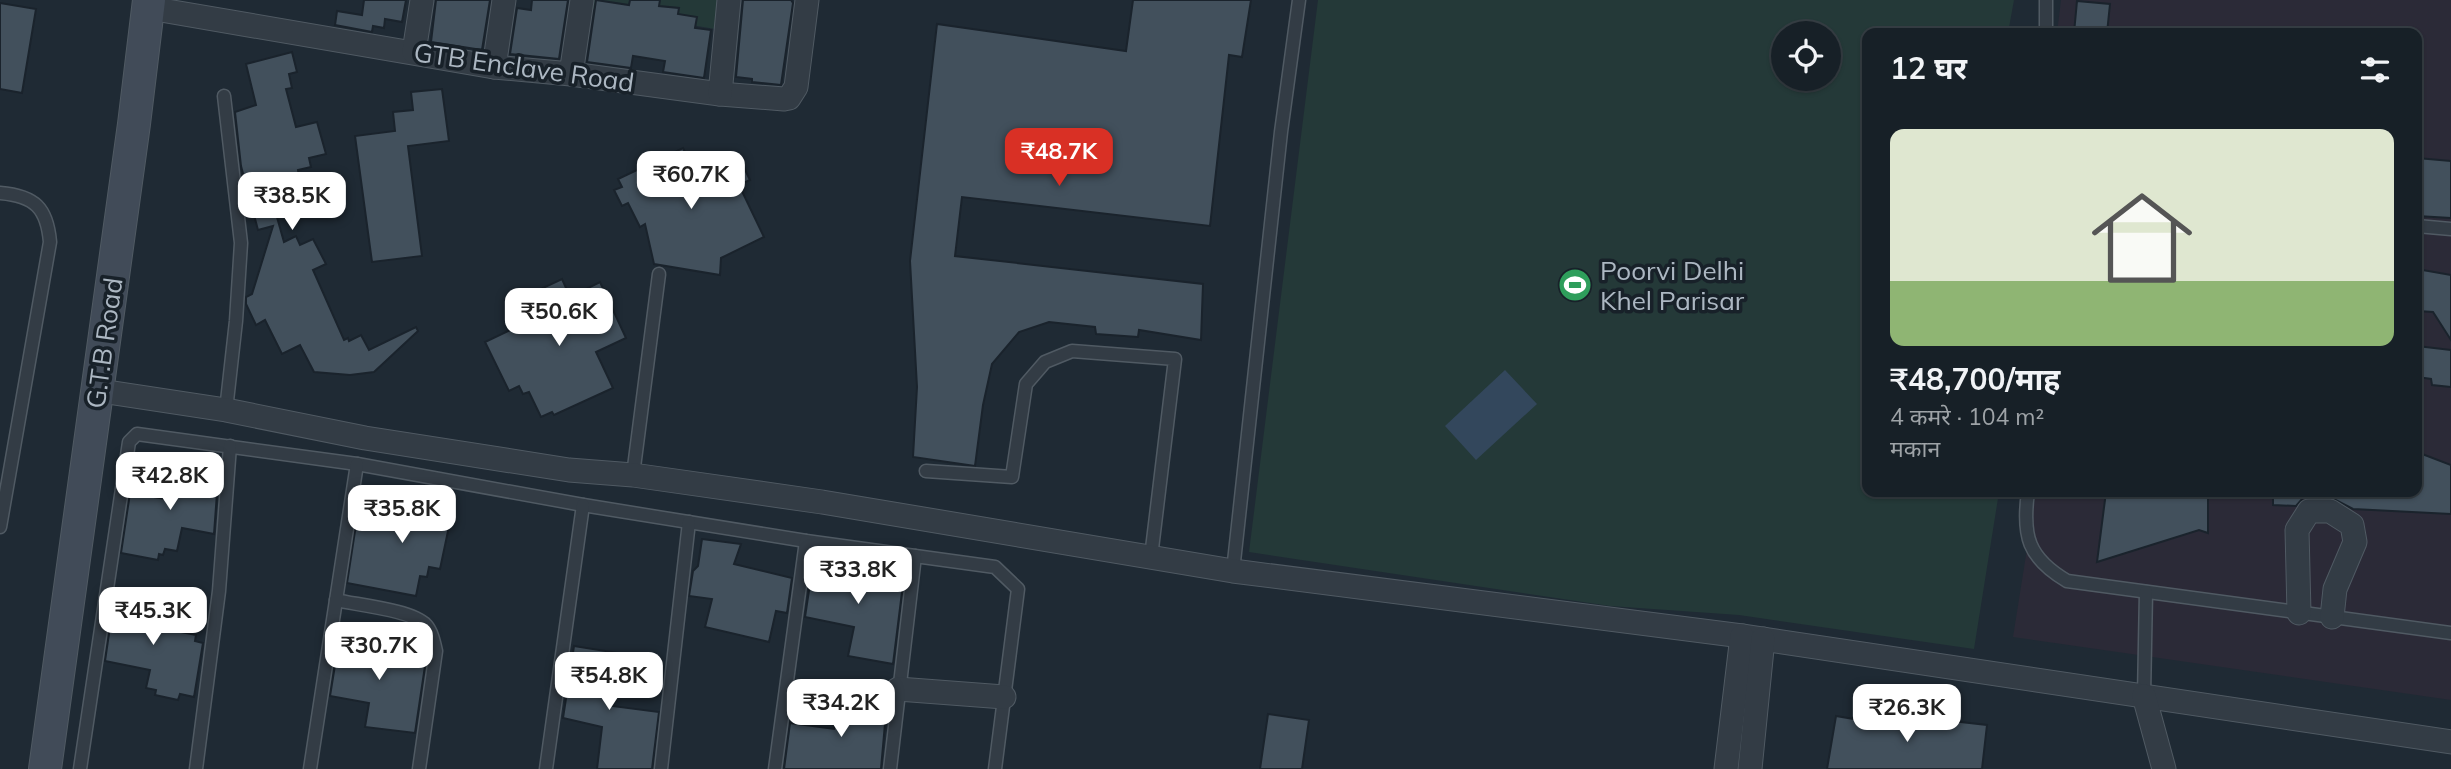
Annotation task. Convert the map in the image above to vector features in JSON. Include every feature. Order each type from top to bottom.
[{"type":"main road","name":"G.T.B Road","points":[[62,769],[114,393],[158,3]]},
{"type":"main road","name":"G.T.B Road","points":[[45,769],[134,124],[158,3]]},
{"type":"street","points":[[414,52],[422,0]]},
{"type":"street","points":[[494,67],[504,0]]},
{"type":"street","points":[[571,74],[582,0]]},
{"type":"street","points":[[720,94],[729,0]]},
{"type":"street","name":"GTB Enclave Road","points":[[158,3],[494,67],[784,99],[793,93],[807,0]]},
{"type":"street","points":[[114,393],[226,410],[365,438],[569,470],[633,475],[822,502],[1233,571],[1753,638],[2451,742]]},
{"type":"street","points":[[2299,612],[2297,530],[2309,511],[2330,511],[2352,525],[2355,542],[2335,589],[2332,617]]},
{"type":"street","points":[[1726,769],[1753,638]]},
{"type":"street","points":[[1750,769],[1753,638]]},
{"type":"street","points":[[898,689],[1004,697]]},
{"type":"street","points":[[2144,696],[2164,769]]},
{"type":"lane","points":[[1233,571],[1281,132],[1299,0]]},
{"type":"lane","points":[[2046,0],[2046,28]]},
{"type":"lane","points":[[225,96],[242,243],[226,410]]},
{"type":"lane","points":[[0,193],[27,199],[39,208],[48,221],[50,242],[0,527]]},
{"type":"lane","points":[[2422,226],[2451,229]]},
{"type":"lane","points":[[633,475],[659,274]]},
{"type":"lane","points":[[926,471],[1013,477],[1026,384],[1045,362],[1072,351],[1175,359],[1151,557]]},
{"type":"lane","points":[[80,769],[129,442],[137,433],[357,464],[583,505],[806,541],[995,567],[1018,589],[995,769]]},
{"type":"lane","points":[[196,769],[219,591],[230,446]]},
{"type":"lane","points":[[310,769],[357,464]]},
{"type":"lane","points":[[2028,497],[2027,534],[2036,556],[2048,570],[2067,581],[2451,633]]},
{"type":"lane","points":[[546,769],[583,505]]},
{"type":"lane","points":[[661,769],[689,522]]},
{"type":"lane","points":[[775,769],[806,541]]},
{"type":"lane","points":[[890,769],[915,556]]},
{"type":"lane","points":[[2144,696],[2146,592]]},
{"type":"lane","points":[[336,600],[411,616],[425,624],[433,637],[436,651],[419,769]]},
{"type":"shaded area","points":[[2061,0],[2451,0],[2451,700],[2013,637],[2035,497],[2422,497],[2422,28],[2058,28]]},
{"type":"green space","points":[[584,0],[732,0],[727,31],[583,7]]},
{"type":"green space","name":"Poorvi Delhi Khel Parisar","points":[[1318,0],[2014,0],[2009,28],[1862,28],[1862,497],[1998,497],[1974,649],[1739,615],[1610,606],[1249,552]]},
{"type":"water","points":[[1505,370],[1537,404],[1476,460],[1445,426]]},
{"type":"building","points":[[364,0],[406,0],[402,22],[385,19],[384,28],[373,26],[372,32],[335,25],[337,11],[362,15]]},
{"type":"building","points":[[436,0],[490,0],[482,50],[431,42]]},
{"type":"building","points":[[532,0],[568,0],[559,59],[510,54],[517,8],[531,10]]},
{"type":"building","points":[[596,0],[629,5],[630,0],[660,0],[659,6],[679,8],[678,14],[697,17],[695,28],[711,30],[704,78],[663,72],[665,61],[633,56],[631,68],[587,62]]},
{"type":"building","points":[[743,0],[791,0],[793,3],[781,85],[752,82],[752,79],[736,77]]},
{"type":"building","points":[[1133,0],[1251,0],[1242,57],[1229,55],[1210,226],[962,197],[955,256],[1203,284],[1201,340],[1139,330],[1138,337],[1096,334],[1095,327],[1049,322],[1019,332],[992,364],[983,405],[975,466],[913,457],[917,387],[910,261],[937,24],[1126,51]]},
{"type":"building","points":[[2077,1],[2110,4],[2108,28],[2074,28]]},
{"type":"building","points":[[0,3],[36,9],[22,93],[0,89]]},
{"type":"building","points":[[292,52],[297,72],[289,74],[292,88],[286,89],[296,127],[317,122],[326,154],[309,158],[311,167],[298,170],[299,176],[279,181],[281,189],[276,190],[279,201],[273,203],[284,242],[296,236],[300,245],[313,239],[326,264],[313,270],[344,340],[348,338],[349,341],[361,335],[369,350],[416,327],[418,331],[374,372],[350,375],[314,372],[300,345],[282,354],[265,320],[256,325],[246,304],[246,297],[252,294],[273,226],[258,230],[241,166],[235,112],[256,105],[246,64]]},
{"type":"building","points":[[442,89],[449,141],[408,146],[422,256],[372,262],[355,136],[395,131],[393,112],[413,110],[411,92]]},
{"type":"building","points":[[683,148],[696,175],[738,155],[750,180],[739,185],[764,237],[721,258],[720,275],[654,264],[645,224],[640,227],[628,203],[622,206],[614,190],[622,187],[618,179]]},
{"type":"building","points":[[2422,158],[2451,161],[2451,218],[2422,216]]},
{"type":"building","points":[[2422,270],[2451,275],[2451,340],[2433,312],[2422,311]]},
{"type":"building","points":[[562,279],[570,297],[600,282],[626,338],[596,352],[613,388],[554,415],[552,412],[541,417],[529,392],[523,394],[519,386],[509,391],[485,342],[540,316],[530,294]]},
{"type":"building","points":[[2422,347],[2451,350],[2451,387],[2432,385],[2431,379],[2422,378]]},
{"type":"building","points":[[2422,454],[2451,465],[2451,514],[2353,509],[2330,497],[2422,497]]},
{"type":"building","points":[[172,456],[207,459],[202,491],[217,493],[214,534],[182,528],[177,551],[165,549],[163,555],[159,554],[158,560],[121,553],[130,493],[166,499]]},
{"type":"building","points":[[402,491],[455,498],[440,569],[429,567],[427,577],[420,576],[416,596],[347,583],[357,518],[395,528]]},
{"type":"building","points":[[2105,497],[2208,497],[2208,533],[2199,530],[2097,562]]},
{"type":"building","points":[[2273,497],[2330,497],[2303,498],[2296,506],[2273,505]]},
{"type":"building","points":[[702,539],[741,544],[734,564],[792,578],[787,613],[776,611],[769,642],[705,627],[712,599],[689,596],[693,571],[698,566]]},
{"type":"building","points":[[814,557],[904,576],[893,664],[848,656],[854,627],[805,617]]},
{"type":"building","points":[[138,594],[161,599],[156,627],[196,635],[195,641],[203,643],[194,697],[180,694],[178,700],[155,695],[156,690],[146,688],[150,670],[105,661],[114,599],[127,601],[129,595],[138,597]]},
{"type":"building","points":[[344,631],[399,641],[396,660],[425,666],[415,733],[365,727],[369,703],[330,696]]},
{"type":"building","points":[[574,646],[618,653],[612,706],[659,712],[652,769],[597,769],[602,727],[563,718]]},
{"type":"building","points":[[839,699],[887,701],[881,769],[784,769],[790,723],[834,729]]},
{"type":"building","points":[[1268,714],[1309,720],[1302,769],[1260,769]]},
{"type":"building","points":[[1890,714],[1987,725],[1982,769],[1827,769],[1836,716],[1889,725]]},
{"type":"place","name":"Poorvi Delhi Khel Parisar","points":[[1575,285]]}]
